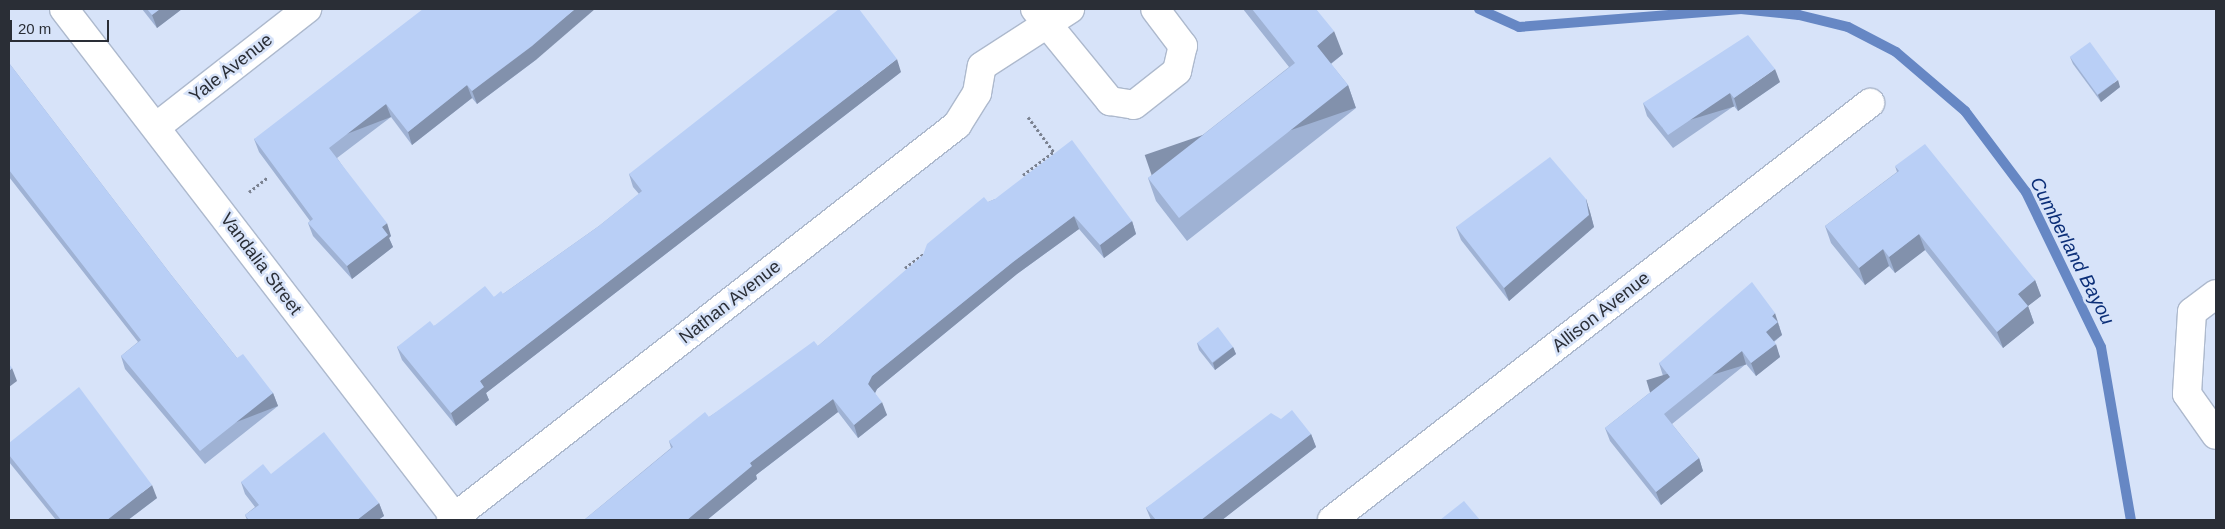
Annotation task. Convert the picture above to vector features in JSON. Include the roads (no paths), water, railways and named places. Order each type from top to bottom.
[{"type":"street","name":"Vandalia Street","points":[[64,9],[454,519]]},
{"type":"street","name":"Yale Avenue","points":[[156,127],[307,9]]},
{"type":"street","points":[[1070,9],[1042,17],[1110,101],[1134,105],[1177,71],[1183,46],[1155,9]]},
{"type":"street","name":"Nathan Avenue","points":[[454,519],[957,125],[977,93],[982,66],[1042,17]]},
{"type":"street","name":"Allison Avenue","points":[[1332,520],[1870,103]]},
{"type":"street","points":[[2216,294],[2192,312],[2187,394],[2216,435]]},
{"type":"waterway","name":"Cumberland Bayou","points":[[1479,9],[1519,27],[1741,9],[1799,15],[1848,27],[1896,52],[1965,111],[2026,192],[2101,347],[2131,520]]}]
